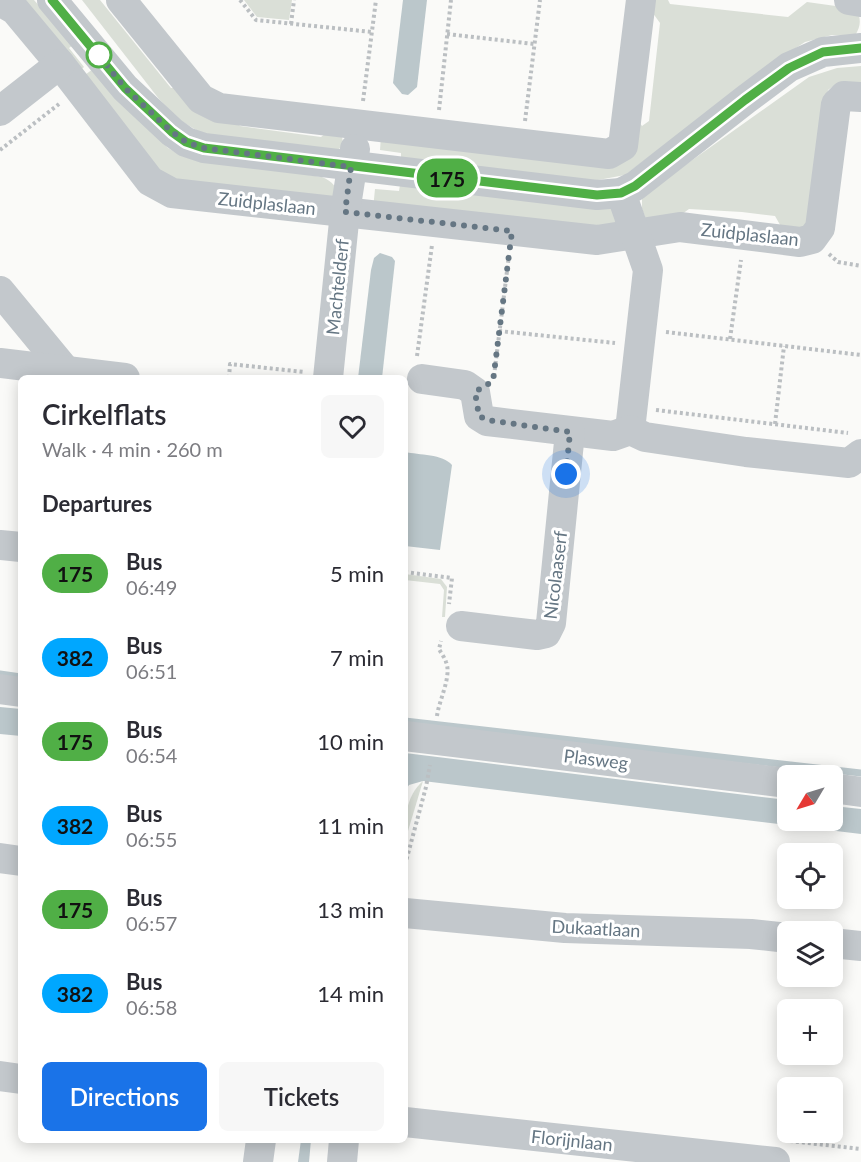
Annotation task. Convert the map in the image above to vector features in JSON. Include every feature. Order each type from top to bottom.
[{"type":"street","points":[[52,0],[125,88],[186,142],[204,148],[351,167],[597,195],[621,193],[635,186],[789,68],[823,52],[861,48]]},
{"type":"street","points":[[75,0],[136,80],[162,122]]},
{"type":"street","points":[[121,0],[201,99],[219,108],[609,154],[623,146],[641,0]]},
{"type":"street","points":[[849,0],[861,2]]},
{"type":"street","name":"Zuidplaslaan","points":[[0,1],[15,10],[60,64],[150,181],[172,193],[512,231],[597,240],[680,227],[800,242],[812,239],[820,228],[836,104],[844,96],[861,97]]},
{"type":"street","points":[[0,111],[60,64]]},
{"type":"street","name":"Machtelderf","points":[[328,375],[345,212],[351,167],[360,126]]},
{"type":"street","points":[[422,379],[465,385],[475,392],[479,416],[487,420],[613,436],[631,419],[648,270],[621,193]]},
{"type":"street","points":[[0,291],[66,370]]},
{"type":"street","points":[[0,363],[103,375]]},
{"type":"street","points":[[631,419],[645,437],[803,458],[849,463],[856,444]]},
{"type":"street","name":"Nicolaaserf","points":[[461,626],[537,635],[546,633],[551,623],[570,432]]},
{"type":"street","points":[[0,545],[18,548]]},
{"type":"street","points":[[0,689],[18,692]]},
{"type":"street","name":"Plasweg","points":[[408,736],[777,782]]},
{"type":"street","points":[[843,790],[861,792]]},
{"type":"street","points":[[0,858],[18,861]]},
{"type":"street","name":"Dukaatlaan","points":[[408,913],[565,928],[777,937]]},
{"type":"street","points":[[843,944],[861,946]]},
{"type":"street","points":[[0,1076],[18,1079]]},
{"type":"street","name":"Florijnlaan","points":[[408,1122],[775,1162]]},
{"type":"street","points":[[258,1162],[261,1143]]},
{"type":"street","points":[[342,1162],[345,1143]]},
{"type":"path","points":[[240,0],[256,20],[372,32]]},
{"type":"path","points":[[291,24],[294,0]]},
{"type":"path","points":[[360,126],[376,0]]},
{"type":"path","points":[[436,133],[451,0]]},
{"type":"path","points":[[523,144],[540,0]]},
{"type":"path","points":[[447,34],[534,44]]},
{"type":"path","points":[[1,149],[79,89]]},
{"type":"path","points":[[422,379],[423,376],[414,375],[435,222]]},
{"type":"path","points":[[475,392],[493,381],[512,231]]},
{"type":"path","points":[[730,339],[745,235]]},
{"type":"path","points":[[812,239],[838,262],[861,266]]},
{"type":"path","points":[[499,331],[641,338],[730,339],[861,355]]},
{"type":"path","points":[[775,424],[784,346]]},
{"type":"path","points":[[229,375],[230,364],[320,375]]},
{"type":"path","points":[[631,419],[775,424],[856,444]]},
{"type":"path","points":[[408,853],[426,788],[430,759]]},
{"type":"shaded area","points":[[13,0],[34,0],[73,45],[69,48],[84,67],[75,75]]},
{"type":"shaded area","points":[[82,0],[100,0],[171,88],[181,88],[233,117],[240,126],[321,137],[331,129],[342,136],[343,144],[339,149],[331,152],[201,133],[178,119],[159,99]]},
{"type":"shaded area","points":[[244,0],[292,0],[289,20],[257,17]]},
{"type":"shaded area","points":[[403,0],[427,0],[417,87],[408,95],[402,94],[393,83]]},
{"type":"shaded area","points":[[648,0],[668,0],[670,4],[788,17],[807,2],[857,9],[860,23],[855,36],[832,35],[805,42],[625,175],[593,181],[401,160],[401,153],[380,150],[381,136],[614,161],[635,116],[642,126],[649,121],[660,23],[647,5]]},
{"type":"shaded area","points":[[861,66],[861,88],[835,85],[828,90],[806,235],[783,230],[775,216],[742,212],[689,209],[671,222],[647,222],[642,209],[642,198],[653,188],[809,77],[837,68]]},
{"type":"shaded area","points":[[93,69],[168,148],[182,156],[322,177],[334,185],[338,198],[166,185],[78,80]]},
{"type":"shaded area","points":[[400,185],[616,209],[617,229],[373,209],[375,189],[399,191]]},
{"type":"shaded area","points":[[380,253],[392,257],[395,261],[382,375],[358,375],[371,270],[374,258]]},
{"type":"shaded area","points":[[408,452],[437,457],[452,465],[440,550],[408,546]]},
{"type":"shaded area","points":[[408,574],[441,579],[447,587],[445,617],[442,617],[444,590],[440,584],[408,580]]},
{"type":"shaded area","points":[[0,707],[18,709],[18,736],[0,734]]},
{"type":"shaded area","points":[[408,753],[777,799],[777,824],[423,781],[408,786]]},
{"type":"shaded area","points":[[423,781],[408,831],[409,801]]},
{"type":"shaded area","points":[[843,807],[861,809],[861,834],[836,831],[843,831]]},
{"type":"shaded area","points":[[301,1143],[311,1143],[309,1162],[298,1162]]},
{"type":"waterway","points":[[0,674],[18,677]]},
{"type":"waterway","points":[[408,721],[861,773]]},
{"type":"bus line","name":"175","points":[[52,0],[125,88],[186,142],[204,148],[351,167],[597,195],[621,193],[635,186],[789,68],[823,52],[861,48]]},
{"type":"route","points":[[99,55],[96,52],[125,88],[186,142],[204,148],[351,167],[345,212],[512,231],[493,381],[475,392],[479,416],[487,420],[570,432],[566,474]]}]
